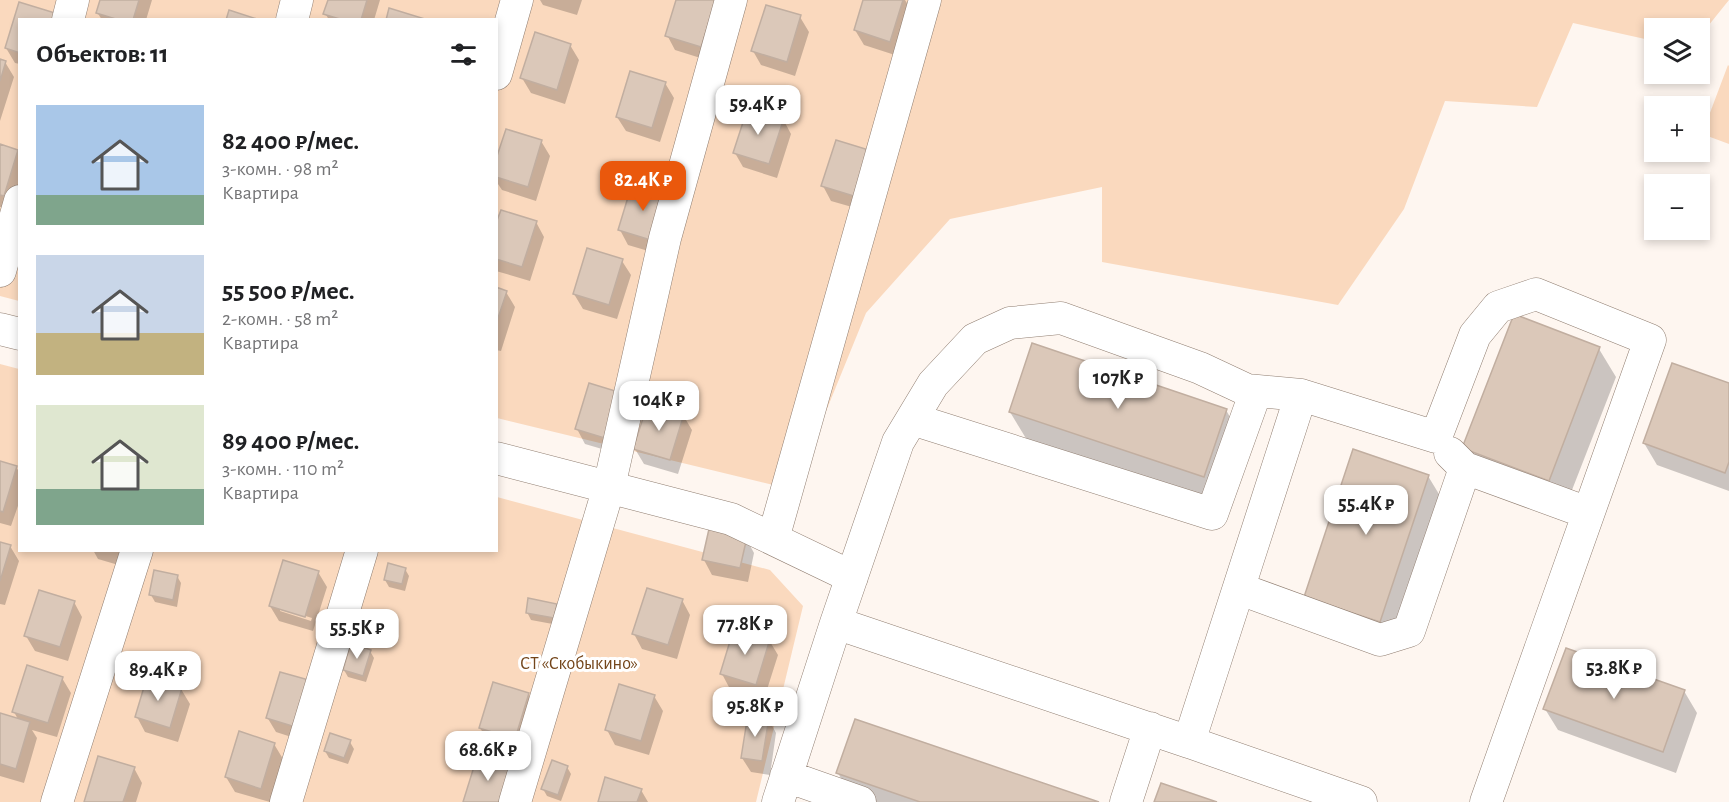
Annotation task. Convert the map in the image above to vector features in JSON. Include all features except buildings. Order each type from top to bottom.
[{"type":"street","points":[[69,18],[74,0]]},
{"type":"street","points":[[292,18],[297,0]]},
{"type":"street","points":[[498,67],[517,0]]},
{"type":"street","points":[[515,802],[609,487],[665,238],[731,0]]},
{"type":"street","points":[[773,539],[925,0]]},
{"type":"street","points":[[0,271],[18,208]]},
{"type":"street","points":[[1436,436],[1475,335],[1498,306],[1536,294],[1650,340],[1486,802]]},
{"type":"street","points":[[860,802],[782,789],[898,442],[933,384],[975,339],[1010,323],[1061,318],[1200,368],[1247,390],[1301,395],[1436,436],[1465,468],[1588,513]]},
{"type":"street","points":[[0,329],[18,334]]},
{"type":"street","points":[[912,419],[1212,514],[1257,391]]},
{"type":"street","points":[[1189,742],[1301,395]]},
{"type":"street","points":[[498,459],[730,519],[852,577]]},
{"type":"street","points":[[1239,589],[1380,640],[1409,631],[1465,468]]},
{"type":"street","points":[[57,802],[136,552]]},
{"type":"street","points":[[286,802],[361,552]]},
{"type":"street","points":[[836,623],[1150,728],[1361,802]]},
{"type":"street","points":[[1126,802],[1150,728]]},
{"type":"green space","points":[[0,0],[1729,0],[1710,24],[1710,18],[1644,18],[1644,39],[1573,23],[1537,107],[1445,101],[1404,209],[1338,305],[1102,262],[1102,187],[950,219],[866,313],[794,490],[498,418],[498,18],[18,18],[18,301],[0,296]]},
{"type":"green space","points":[[1728,65],[1729,144],[1710,137],[1710,113]]},
{"type":"green space","name":"СТ «Скобыкино»","points":[[0,364],[18,369],[18,552],[498,552],[498,497],[770,570],[803,606],[756,802],[0,802]]}]
